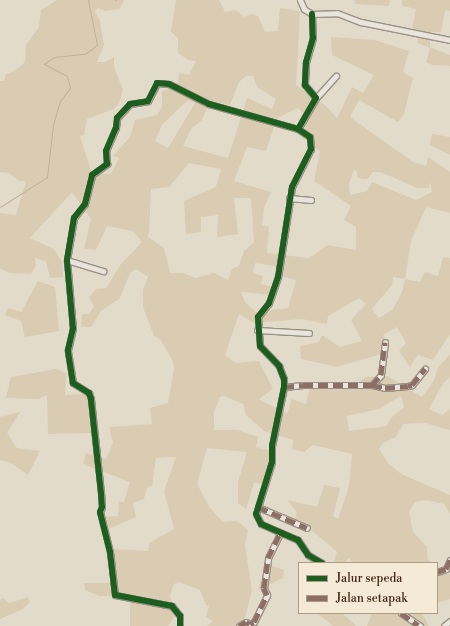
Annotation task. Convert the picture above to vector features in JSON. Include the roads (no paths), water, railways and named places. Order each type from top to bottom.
[{"type":"street","points":[[300,0],[304,9],[312,14],[337,13],[361,22],[450,40]]},
{"type":"street","points":[[312,14],[313,38],[306,63],[306,85],[316,98]]},
{"type":"street","points":[[298,129],[316,98],[336,76]]},
{"type":"street","points":[[180,626],[180,616],[172,606],[115,595],[110,552],[100,512],[102,500],[91,398],[89,393],[75,386],[72,378],[68,350],[73,329],[67,260],[74,218],[85,204],[92,175],[107,164],[106,151],[116,128],[117,118],[130,104],[148,101],[156,83],[169,84],[208,104],[298,129],[310,138],[311,149],[292,187],[289,198],[278,277],[269,303],[260,313],[257,330],[260,346],[278,366],[284,379],[284,387],[272,446],[272,462],[258,507],[257,520],[280,533],[298,540],[308,555],[320,562]]},
{"type":"street","points":[[289,198],[311,200]]},
{"type":"street","points":[[67,260],[103,271]]},
{"type":"street","points":[[257,330],[309,333]]},
{"type":"street","points":[[372,385],[381,375],[385,342]]},
{"type":"street","points":[[284,387],[372,385],[385,388],[412,385],[425,369]]},
{"type":"street","points":[[258,507],[307,528]]},
{"type":"street","points":[[239,626],[246,622],[250,624],[254,622],[267,595],[264,588],[268,558],[280,533]]},
{"type":"street","points":[[438,572],[446,569],[450,560]]},
{"type":"street","points":[[402,614],[420,626]]},
{"type":"street","points":[[444,626],[450,621]]},
{"type":"waterway","points":[[0,207],[47,177],[53,125],[60,101],[70,88],[67,76],[44,64],[54,57],[85,54],[97,45],[88,0]]}]
